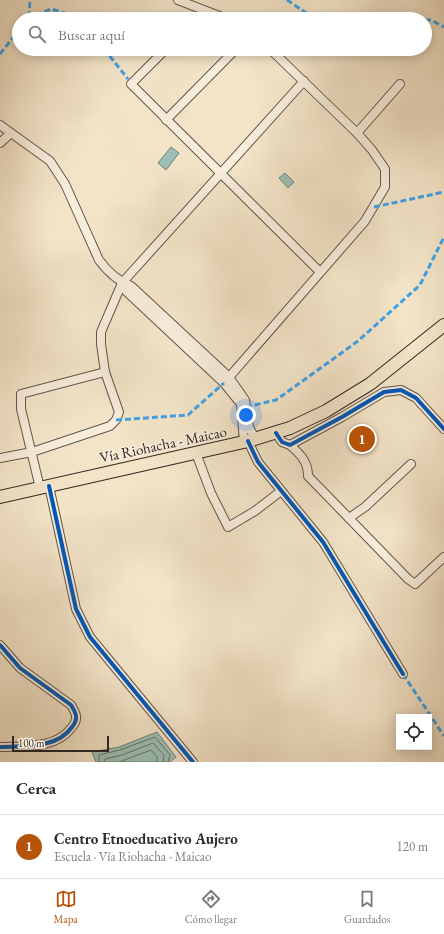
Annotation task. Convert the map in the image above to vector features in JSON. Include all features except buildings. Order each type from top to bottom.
[{"type":"highway","name":"Vía Riohacha - Maicao","points":[[0,497],[249,441],[276,433],[326,411],[370,384],[444,325]]},
{"type":"street","points":[[178,0],[207,12]]},
{"type":"street","points":[[159,56],[131,84],[320,272]]},
{"type":"street","points":[[166,120],[229,56]]},
{"type":"street","points":[[227,380],[365,220],[385,187],[385,170],[372,150],[357,133],[277,56]]},
{"type":"street","points":[[0,458],[32,452],[110,426],[116,420],[119,412],[105,372],[101,332],[122,283],[304,81]]},
{"type":"street","points":[[357,133],[400,84]]},
{"type":"street","points":[[0,125],[50,161],[65,184],[99,260],[105,269],[122,283],[131,286],[227,380],[245,400],[246,428],[249,441],[258,462],[323,542],[403,674]]},
{"type":"street","points":[[0,143],[11,133]]},
{"type":"street","points":[[105,372],[21,394],[21,409],[32,452],[44,487],[76,609],[90,637],[193,762]]},
{"type":"street","points":[[290,445],[384,392],[401,390],[416,398],[444,429]]},
{"type":"street","points":[[276,433],[282,442],[290,445],[301,455],[308,467],[308,476],[408,579],[415,584],[444,559]]},
{"type":"street","points":[[196,453],[211,494],[228,527],[255,511],[282,491]]},
{"type":"street","points":[[349,518],[365,507],[411,464]]},
{"type":"street","points":[[0,645],[20,668],[71,705],[76,713],[76,722],[69,732],[55,741],[42,744],[0,747]]},
{"type":"water","points":[[171,147],[179,153],[166,170],[158,163]]},
{"type":"water","points":[[285,173],[294,182],[288,188],[279,178]]},
{"type":"water","points":[[157,732],[176,757],[170,762],[96,762],[92,752],[119,747]]},
{"type":"marked path","points":[[29,12],[30,0]]},
{"type":"marked path","points":[[287,0],[305,12]]},
{"type":"marked path","points":[[44,12],[51,9],[61,12]]},
{"type":"marked path","points":[[432,21],[444,27]]},
{"type":"marked path","points":[[0,54],[12,39]]},
{"type":"marked path","points":[[110,56],[128,79]]},
{"type":"marked path","points":[[374,207],[444,192]]},
{"type":"marked path","points":[[246,407],[276,400],[358,341],[420,285],[444,237]]},
{"type":"marked path","points":[[116,420],[188,415],[224,383]]},
{"type":"marked path","points":[[403,674],[444,736]]},
{"type":"cycle path","points":[[276,433],[282,442],[290,445],[384,392],[401,390],[416,398],[444,429]]},
{"type":"cycle path","points":[[248,441],[258,462],[323,542],[403,674]]},
{"type":"cycle path","points":[[49,486],[76,609],[90,637],[193,762]]},
{"type":"cycle path","points":[[0,645],[20,668],[71,705],[76,719],[66,734],[49,743],[29,746],[0,747]]},
{"type":"place","name":"Centro Etnoeducativo Aujero","points":[[362,439]]}]
